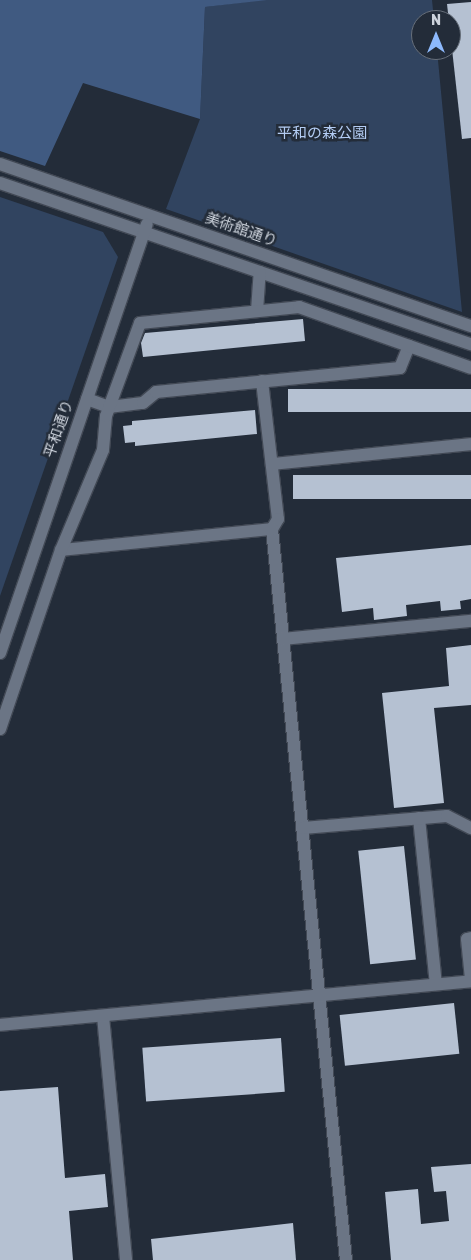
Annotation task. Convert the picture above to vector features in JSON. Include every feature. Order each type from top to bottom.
[{"type":"street","name":"美術館通り","points":[[0,164],[471,326]]},
{"type":"street","points":[[0,183],[471,344]]},
{"type":"street","name":"平和通り","points":[[0,652],[150,216]]},
{"type":"street","points":[[257,311],[260,272]]},
{"type":"street","points":[[363,307],[369,291]]},
{"type":"street","points":[[0,729],[60,550],[102,450],[109,407],[140,323],[299,307],[471,368]]},
{"type":"street","points":[[426,352],[440,316]]},
{"type":"street","points":[[87,399],[109,407],[143,403],[156,392],[400,368],[409,346]]},
{"type":"street","points":[[262,381],[278,519],[272,529],[348,1257]]},
{"type":"street","points":[[272,464],[471,444]]},
{"type":"street","points":[[60,550],[272,529]]},
{"type":"street","points":[[283,639],[471,621]]},
{"type":"street","points":[[303,828],[447,816],[471,828]]},
{"type":"street","points":[[419,818],[436,984]]},
{"type":"street","points":[[0,1026],[471,980],[467,939],[471,938]]},
{"type":"street","points":[[103,1016],[126,1260]]},
{"type":"green space","name":"平和の森公園","points":[[260,0],[432,0],[433,10],[411,10],[411,60],[438,60],[462,312],[166,209],[200,119],[205,7]]},
{"type":"green space","points":[[0,197],[103,232],[118,257],[0,596]]},
{"type":"shaded area","points":[[0,0],[267,0],[205,7],[200,119],[83,83],[45,166],[0,151]]},
{"type":"building","points":[[471,2],[471,138],[462,139],[453,60],[461,60],[461,10],[448,10],[447,4]]},
{"type":"building","points":[[303,319],[305,341],[143,357],[141,343],[145,333]]},
{"type":"building","points":[[288,389],[471,389],[471,412],[288,412]]},
{"type":"building","points":[[255,410],[257,434],[135,446],[135,442],[125,443],[123,426],[132,425],[132,421]]},
{"type":"building","points":[[293,475],[471,475],[471,499],[293,499]]},
{"type":"building","points":[[471,545],[471,599],[460,601],[461,609],[441,611],[440,601],[406,605],[407,616],[374,620],[373,608],[342,612],[336,558]]},
{"type":"building","points":[[471,645],[471,705],[434,708],[444,803],[394,808],[382,693],[449,686],[446,648]]},
{"type":"building","points":[[404,846],[416,959],[370,964],[358,851]]},
{"type":"building","points":[[454,1003],[459,1054],[345,1066],[340,1015]]},
{"type":"building","points":[[281,1038],[285,1092],[146,1102],[142,1048]]},
{"type":"building","points":[[58,1087],[65,1178],[105,1174],[108,1207],[69,1211],[73,1260],[0,1260],[0,1091]]},
{"type":"building","points":[[471,1164],[471,1260],[391,1260],[385,1192],[418,1189],[421,1224],[449,1221],[446,1191],[434,1192],[431,1167]]},
{"type":"building","points":[[293,1223],[296,1260],[153,1260],[151,1239]]}]
